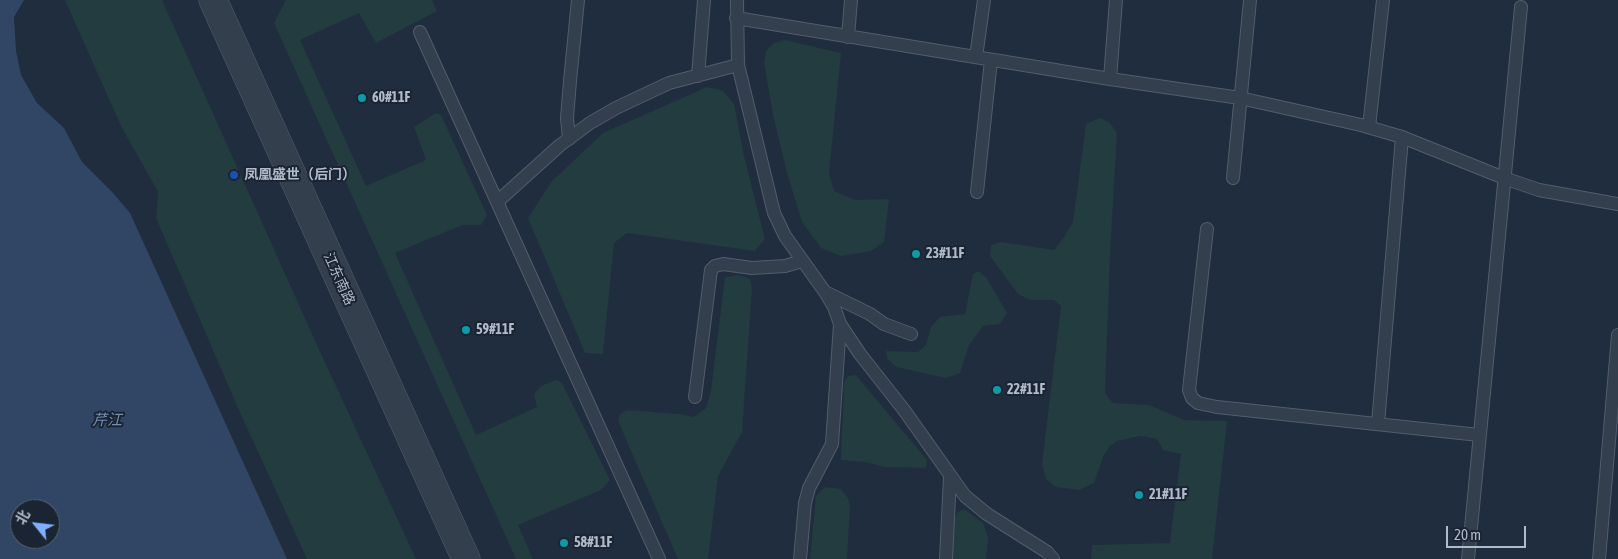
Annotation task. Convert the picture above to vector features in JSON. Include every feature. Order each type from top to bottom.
[{"type":"street","name":"江东南路","points":[[213,0],[466,559]]},
{"type":"lane","points":[[569,139],[567,118],[578,0]]},
{"type":"lane","points":[[698,76],[704,0]]},
{"type":"lane","points":[[737,0],[738,65],[774,213],[785,236],[825,292],[834,307],[840,324],[860,354],[904,410],[965,496],[986,514],[1047,552],[1053,559]]},
{"type":"lane","points":[[848,36],[851,0]]},
{"type":"lane","points":[[976,58],[984,0]]},
{"type":"lane","points":[[1110,79],[1116,0]]},
{"type":"lane","points":[[1233,178],[1250,0]]},
{"type":"lane","points":[[1369,128],[1383,0]]},
{"type":"lane","points":[[1468,559],[1521,7]]},
{"type":"lane","points":[[736,18],[976,58],[1240,98],[1402,137],[1539,190],[1618,204]]},
{"type":"lane","points":[[420,32],[659,559]]},
{"type":"lane","points":[[977,192],[991,60]]},
{"type":"lane","points":[[497,202],[569,139],[590,123],[626,102],[668,83],[738,65]]},
{"type":"lane","points":[[1378,424],[1402,137]]},
{"type":"lane","points":[[1207,229],[1189,390],[1192,398],[1198,403],[1217,407],[1479,435]]},
{"type":"lane","points":[[695,396],[711,270],[715,266],[723,264],[752,268],[784,266],[802,261]]},
{"type":"lane","points":[[825,292],[870,314],[884,324],[910,334]]},
{"type":"lane","points":[[800,559],[805,503],[809,488],[832,444],[840,324]]},
{"type":"lane","points":[[1598,559],[1618,335]]},
{"type":"lane","points":[[946,559],[950,477]]},
{"type":"green space","points":[[65,0],[162,0],[317,345],[416,559],[307,559],[238,408],[156,218],[158,192],[121,126]]},
{"type":"green space","points":[[286,0],[432,0],[437,11],[376,43],[359,13],[300,40],[366,186],[426,160],[414,127],[436,113],[441,115],[487,215],[481,225],[462,225],[395,253],[476,435],[537,407],[534,394],[541,386],[556,380],[562,383],[610,480],[601,490],[518,525],[533,559],[516,559],[274,23]]},
{"type":"green space","points":[[785,40],[841,53],[829,173],[834,191],[855,200],[889,199],[884,242],[871,251],[841,256],[821,248],[802,222],[787,173],[773,115],[764,62],[766,51],[774,43]]},
{"type":"green space","points":[[707,87],[723,91],[734,104],[744,156],[765,239],[755,251],[627,233],[614,243],[603,354],[585,353],[528,218],[552,181],[603,133]]},
{"type":"green space","points":[[1100,118],[1110,123],[1117,133],[1105,393],[1113,403],[1149,405],[1184,420],[1227,421],[1212,559],[1091,559],[1092,545],[1170,543],[1181,454],[1163,450],[1157,439],[1140,436],[1117,441],[1109,447],[1103,457],[1094,483],[1079,490],[1056,487],[1046,479],[1042,464],[1061,306],[1054,300],[1030,300],[1018,294],[990,256],[991,245],[1001,242],[1054,250],[1073,222],[1086,124]]},
{"type":"green space","points":[[978,271],[986,277],[1007,313],[1000,324],[983,326],[969,345],[960,373],[946,378],[896,367],[887,358],[886,351],[918,352],[926,345],[931,327],[940,317],[965,314],[973,274]]},
{"type":"green space","points":[[738,275],[750,279],[752,288],[742,432],[718,476],[708,559],[678,559],[618,421],[620,414],[627,410],[680,414],[694,417],[706,408],[711,391],[725,277]]},
{"type":"green space","points":[[856,375],[927,460],[926,468],[884,467],[866,462],[841,460],[844,383],[848,376]]},
{"type":"green space","points":[[825,487],[841,489],[848,498],[850,507],[847,559],[810,559],[816,496]]},
{"type":"green space","points":[[964,509],[983,523],[988,537],[986,559],[952,559],[954,519],[958,512]]},
{"type":"water","name":"芹江","points":[[0,0],[24,0],[14,17],[16,51],[21,75],[37,103],[64,128],[82,162],[130,213],[287,559],[0,559]]},
{"type":"place","name":"60#11F","points":[[362,98]]},
{"type":"place","name":"凤凰盛世（后门）","points":[[234,175]]},
{"type":"place","name":"23#11F","points":[[916,254]]},
{"type":"place","name":"59#11F","points":[[466,330]]},
{"type":"place","name":"22#11F","points":[[997,390]]},
{"type":"place","name":"21#11F","points":[[1139,495]]},
{"type":"place","name":"58#11F","points":[[564,543]]}]
